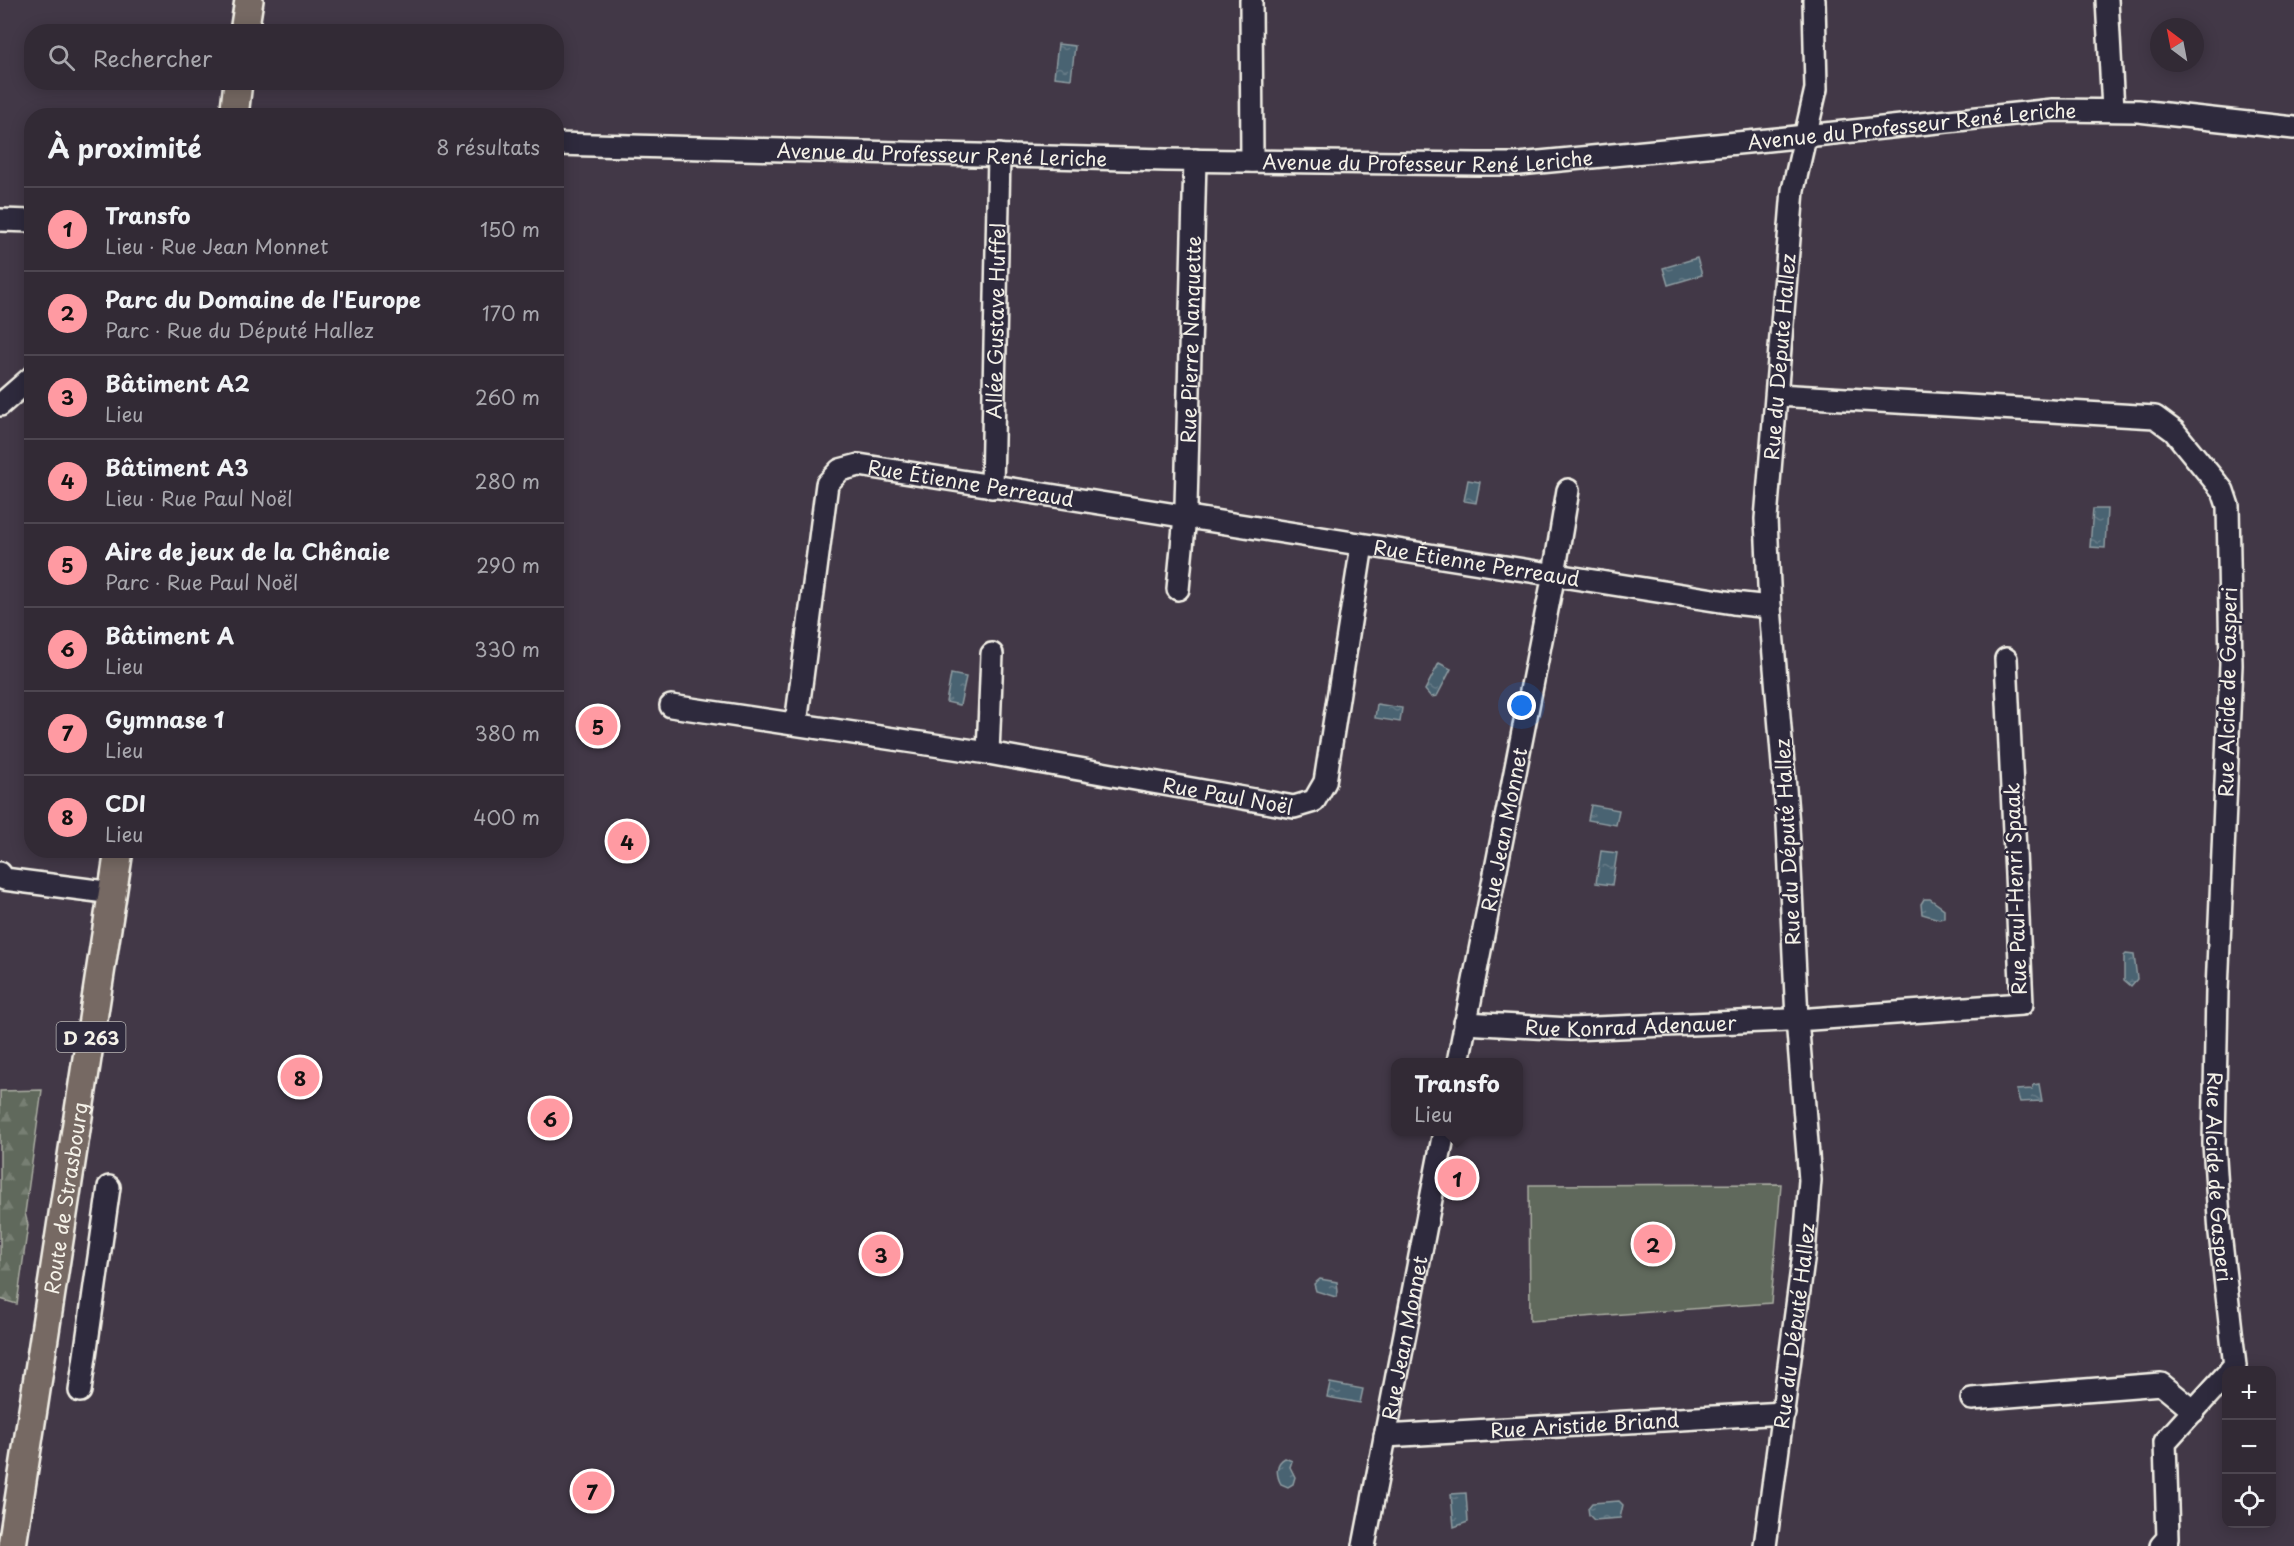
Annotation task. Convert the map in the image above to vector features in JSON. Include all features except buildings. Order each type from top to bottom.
[{"type":"main road","points":[[245,24],[249,0]]},
{"type":"main road","points":[[235,108],[237,90]]},
{"type":"main road","name":"Route de Strasbourg","points":[[12,1546],[118,858]]},
{"type":"street","points":[[1251,0],[1252,161]]},
{"type":"street","name":"Rue du Député Hallez","points":[[1765,1546],[1784,1413],[1810,1180],[1797,1019],[1788,825],[1770,607],[1766,519],[1778,395],[1793,190],[1816,89],[1814,0]]},
{"type":"street","points":[[2107,0],[2113,110]]},
{"type":"street","name":"Avenue du Professeur René Leriche","points":[[564,144],[1195,160],[1519,164],[1806,137],[2022,112],[2113,110],[2294,128]]},
{"type":"street","name":"Allée Gustave Huffel","points":[[992,487],[999,155]]},
{"type":"street","name":"Rue Pierre Nanquette","points":[[1185,517],[1195,160]]},
{"type":"street","points":[[0,220],[24,221]]},
{"type":"street","points":[[0,405],[24,384]]},
{"type":"street","name":"Rue Alcide de Gasperi","points":[[1778,395],[2155,417],[2174,431],[2223,491],[2229,520],[2231,665],[2217,991],[2214,1144],[2220,1233],[2235,1366]]},
{"type":"street","name":"Rue Étienne Perreaud","points":[[796,724],[827,484],[840,470],[859,465],[1770,607]]},
{"type":"street","name":"Rue Jean Monnet","points":[[1459,1058],[1554,574],[1568,490]]},
{"type":"street","points":[[1179,589],[1185,517]]},
{"type":"street","name":"Rue Paul Noël","points":[[671,706],[988,753],[1294,807],[1314,801],[1325,782],[1362,545]]},
{"type":"street","points":[[988,753],[992,654]]},
{"type":"street","name":"Rue Paul-Henri Spaak","points":[[1797,1019],[2022,1004],[2006,659]]},
{"type":"street","points":[[0,873],[4,879],[113,893]]},
{"type":"street","name":"Rue Konrad Adenauer","points":[[1465,1023],[1570,1029],[1797,1019]]},
{"type":"street","name":"Rue Jean Monnet","points":[[1364,1546],[1443,1136]]},
{"type":"street","points":[[80,1391],[109,1187]]},
{"type":"street","points":[[2161,1546],[2168,1538],[2164,1442],[2222,1380]]},
{"type":"street","points":[[1972,1399],[2162,1384],[2194,1411]]},
{"type":"street","name":"Rue Aristide Briand","points":[[1385,1436],[1784,1413]]},
{"type":"green space","points":[[42,1090],[25,1213],[28,1225],[17,1304],[0,1299],[0,1091]]},
{"type":"green space","points":[[1781,1184],[1771,1303],[1530,1321],[1529,1185]]},
{"type":"water","points":[[1058,44],[1075,46],[1071,79],[1054,77]]},
{"type":"water","points":[[1697,258],[1702,275],[1668,285],[1663,268]]},
{"type":"water","points":[[1468,480],[1480,482],[1476,503],[1464,501]]},
{"type":"water","points":[[2093,509],[2107,509],[2105,548],[2090,547]]},
{"type":"water","points":[[1439,663],[1451,669],[1437,696],[1431,697],[1425,690]]},
{"type":"water","points":[[951,674],[966,677],[960,705],[946,702]]},
{"type":"water","points":[[1377,704],[1402,708],[1400,722],[1375,718]]},
{"type":"water","points":[[1591,805],[1619,810],[1616,825],[1588,820]]},
{"type":"water","points":[[1601,851],[1617,853],[1612,885],[1596,883]]},
{"type":"water","points":[[1924,899],[1930,899],[1944,909],[1944,918],[1939,919],[1922,914],[1921,904]]},
{"type":"water","points":[[2134,955],[2137,979],[2131,986],[2124,980],[2124,956]]},
{"type":"water","points":[[2039,1084],[2042,1101],[2020,1102],[2016,1090],[2032,1089],[2034,1085]]},
{"type":"water","points":[[1320,1279],[1337,1282],[1336,1297],[1316,1291],[1314,1284]]},
{"type":"water","points":[[1330,1383],[1363,1389],[1360,1403],[1327,1397]]},
{"type":"water","points":[[1285,1458],[1292,1461],[1290,1467],[1295,1477],[1293,1484],[1288,1487],[1281,1484],[1277,1473],[1279,1463]]},
{"type":"water","points":[[1466,1493],[1468,1522],[1454,1527],[1451,1494]]},
{"type":"water","points":[[1619,1501],[1623,1505],[1620,1518],[1594,1520],[1589,1515],[1588,1508],[1592,1503]]},
{"type":"place","name":"Aire de jeux de la Chênaie","points":[[598,726]]},
{"type":"place","name":"Bâtiment A3","points":[[627,841]]},
{"type":"place","name":"CDI","points":[[300,1077]]},
{"type":"place","name":"Bâtiment A","points":[[550,1118]]},
{"type":"place","name":"Transfo","points":[[1457,1178]]},
{"type":"place","name":"Parc du Domaine de l'Europe","points":[[1653,1244]]},
{"type":"place","name":"Bâtiment A2","points":[[881,1254]]},
{"type":"place","name":"Gymnase 1","points":[[592,1491]]}]
